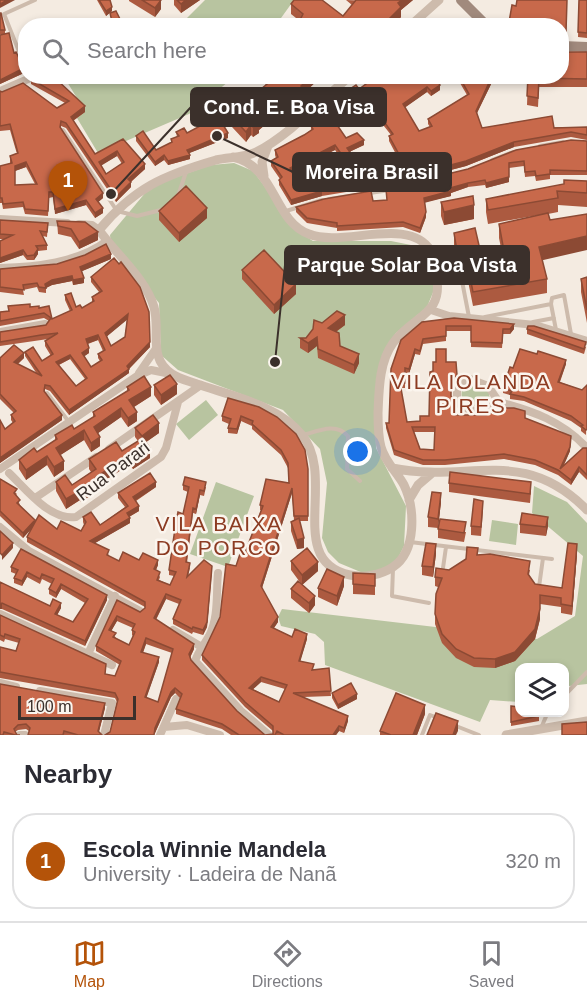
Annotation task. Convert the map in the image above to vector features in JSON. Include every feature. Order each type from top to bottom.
[{"type":"main road","points":[[461,0],[479,18]]},
{"type":"main road","points":[[569,46],[587,47]]},
{"type":"street","points":[[419,18],[439,0]]},
{"type":"street","points":[[0,91],[18,83]]},
{"type":"street","points":[[99,230],[147,185],[186,170],[251,154],[270,144],[341,84]]},
{"type":"street","points":[[264,177],[262,157],[270,144]]},
{"type":"street","points":[[0,469],[137,376],[151,370],[173,375],[274,412],[302,435],[315,463],[317,487],[314,540],[330,566],[350,575],[372,576],[393,567],[404,557],[410,542],[409,500],[381,448],[379,436],[383,369],[393,344],[431,310],[438,292],[434,257],[423,243],[406,234],[329,237],[309,235],[295,225],[264,177],[252,164],[233,157]]},
{"type":"street","points":[[0,219],[86,224],[99,230],[151,299],[156,319],[155,350],[159,361],[173,375]]},
{"type":"street","points":[[0,268],[36,266],[92,251],[107,241]]},
{"type":"street","points":[[431,310],[449,316],[523,324],[586,338]]},
{"type":"street","points":[[0,332],[45,324]]},
{"type":"street","points":[[137,376],[155,350]]},
{"type":"street","points":[[499,402],[479,412],[466,410],[458,401],[457,389],[465,380],[476,379],[488,386],[499,402],[550,419],[563,426],[587,448]]},
{"type":"street","points":[[35,498],[201,385]]},
{"type":"street","name":"Rua Parari","points":[[9,473],[35,498],[63,517],[76,517],[161,457],[166,448],[178,402]]},
{"type":"street","points":[[392,468],[432,473],[487,468],[521,472],[549,482],[587,510]]},
{"type":"street","points":[[409,500],[418,484],[432,473]]},
{"type":"street","points":[[0,527],[29,551],[140,611]]},
{"type":"street","points":[[218,573],[214,616],[209,636],[200,646],[195,661],[241,711],[269,735]]},
{"type":"street","points":[[88,654],[115,597]]},
{"type":"street","points":[[0,614],[112,665]]},
{"type":"street","points":[[173,630],[200,646]]},
{"type":"street","points":[[0,683],[112,703],[104,735]]},
{"type":"street","points":[[160,735],[176,699]]},
{"type":"street","points":[[506,735],[587,721]]},
{"type":"street","points":[[164,727],[187,725],[220,735]]},
{"type":"lane","points":[[18,49],[4,14],[35,0]]},
{"type":"lane","points":[[63,130],[117,211],[137,216],[149,215],[164,208]]},
{"type":"lane","points":[[534,147],[571,141]]},
{"type":"lane","points":[[489,161],[516,151]]},
{"type":"lane","points":[[174,200],[179,196],[186,170]]},
{"type":"lane","points":[[285,211],[333,198],[393,189]]},
{"type":"lane","points":[[462,280],[469,317]]},
{"type":"lane","points":[[556,331],[552,298],[564,295],[572,335]]},
{"type":"lane","points":[[479,318],[551,304]]},
{"type":"lane","points":[[523,324],[554,318]]},
{"type":"lane","points":[[47,393],[69,422]]},
{"type":"lane","points":[[302,435],[333,428],[346,432],[348,436],[347,469],[360,481]]},
{"type":"lane","points":[[410,542],[552,560]]},
{"type":"lane","points":[[443,568],[446,547]]},
{"type":"lane","points":[[539,587],[543,558]]},
{"type":"lane","points":[[393,567],[392,596],[429,603]]},
{"type":"lane","points":[[569,691],[587,672]]},
{"type":"lane","points":[[422,735],[430,715],[440,719]]},
{"type":"lane","points":[[541,729],[546,717]]},
{"type":"lane","points":[[450,723],[479,735]]},
{"type":"green space","points":[[205,0],[294,0],[281,18],[187,18]]},
{"type":"green space","points":[[68,84],[225,84],[189,114],[98,153],[77,118],[85,111]]},
{"type":"green space","points":[[234,163],[253,171],[299,232],[313,241],[391,241],[421,247],[429,256],[434,290],[427,307],[396,333],[383,353],[375,401],[376,448],[406,506],[404,546],[397,560],[383,569],[363,573],[339,563],[328,552],[322,538],[327,483],[320,449],[283,410],[178,370],[161,355],[159,303],[111,245],[110,235],[151,186],[211,165]]},
{"type":"green space","points":[[467,383],[485,387],[490,401],[481,407],[465,405],[462,393]]},
{"type":"green space","points":[[206,400],[218,415],[189,440],[176,424]]},
{"type":"green space","points":[[216,482],[254,496],[228,567],[190,554]]},
{"type":"green space","points":[[534,486],[567,502],[587,523],[587,684],[569,686],[569,663],[515,663],[515,702],[490,700],[480,722],[325,665],[324,642],[315,634],[281,626],[278,617],[282,609],[537,639],[575,616],[583,556],[532,513]]},
{"type":"green space","points":[[492,520],[518,524],[516,545],[489,541]]},
{"type":"building","points":[[99,0],[110,0],[112,7],[106,11]]},
{"type":"building","points":[[142,0],[161,0],[155,8]]},
{"type":"building","points":[[294,0],[322,0],[343,16],[356,0],[402,0],[398,3],[401,7],[390,18],[301,18],[303,14],[291,4]]},
{"type":"building","points":[[517,0],[567,0],[566,18],[510,18],[512,5],[516,6]]},
{"type":"building","points":[[579,0],[587,0],[587,33],[578,32]]},
{"type":"building","points":[[116,11],[120,18],[111,18],[110,13]]},
{"type":"building","points":[[1,13],[5,30],[0,30]]},
{"type":"building","points":[[9,33],[14,53],[16,52],[18,56],[18,71],[0,80],[0,35]]},
{"type":"building","points":[[569,52],[587,52],[587,79],[569,79]]},
{"type":"building","points":[[24,84],[57,108],[69,101],[40,84],[61,84],[85,106],[71,117],[95,154],[123,139],[145,164],[128,179],[131,182],[116,197],[66,123],[61,121],[60,127],[103,193],[96,199],[103,208],[95,213],[86,200],[55,209],[53,192],[49,192],[48,211],[25,209],[23,202],[3,204],[0,198],[0,166],[12,163],[10,156],[18,153],[10,124],[0,126],[0,91]],"holes":[[[117,151],[124,162],[106,174],[99,162]],[[26,162],[37,184],[15,185],[15,166]]]},
{"type":"building","points":[[267,84],[303,84],[301,86],[303,88],[288,96],[258,122],[259,124],[253,127],[251,125],[246,132],[232,117],[245,104],[250,109],[266,94],[261,89]]},
{"type":"building","points":[[366,84],[439,84],[431,91],[427,87],[403,104],[419,131],[432,126],[428,119],[469,94],[463,84],[488,84],[476,111],[482,128],[552,116],[554,128],[587,127],[587,135],[571,132],[514,142],[466,161],[401,178],[322,191],[291,200],[279,180],[282,177],[271,161],[278,157],[275,150],[313,129],[311,126],[329,113],[346,138],[357,133],[364,140],[347,148],[350,152],[342,155],[335,145],[290,168],[295,178],[337,165],[338,170],[401,158],[389,136],[393,134],[380,116],[375,119],[350,89],[356,85],[359,89]]},
{"type":"building","points":[[528,84],[539,84],[538,98],[527,96]]},
{"type":"building","points":[[206,96],[228,133],[187,150],[190,155],[168,161],[164,155],[155,162],[136,136],[143,131],[156,150],[179,136],[176,132],[184,128],[187,133],[204,124],[198,111],[208,109],[203,98]]},
{"type":"building","points":[[571,140],[587,141],[587,171],[550,170],[550,174],[536,176],[535,171],[525,172],[524,161],[509,163],[509,177],[486,183],[485,180],[468,183],[450,188],[451,191],[424,198],[426,212],[420,228],[403,222],[337,226],[337,223],[307,218],[296,207],[324,199],[371,191],[373,201],[387,200],[386,189],[468,169],[516,150]]},
{"type":"building","points":[[564,180],[587,181],[587,193],[557,191],[558,198],[488,210],[486,199],[564,184]]},
{"type":"building","points":[[186,186],[207,208],[179,233],[159,211]]},
{"type":"building","points":[[473,196],[474,205],[444,212],[441,202]]},
{"type":"building","points":[[548,213],[550,220],[587,214],[587,236],[539,247],[547,279],[473,292],[467,262],[459,263],[454,233],[475,228],[484,267],[506,262],[499,224]]},
{"type":"building","points":[[0,220],[48,223],[47,232],[40,231],[47,245],[36,246],[38,249],[34,255],[27,256],[23,250],[0,258],[0,241],[13,235],[0,234]]},
{"type":"building","points":[[57,221],[85,222],[98,232],[79,242],[71,229],[58,226]]},
{"type":"building","points":[[106,244],[111,254],[80,267],[84,278],[73,280],[72,276],[52,280],[45,284],[46,288],[39,287],[37,283],[23,285],[24,290],[0,287],[0,269],[57,264],[85,255]]},
{"type":"building","points":[[264,250],[296,284],[274,305],[242,270]]},
{"type":"building","points":[[114,258],[119,264],[121,262],[140,287],[149,312],[150,342],[127,366],[129,369],[69,410],[50,386],[45,385],[44,391],[62,415],[0,458],[0,420],[5,429],[15,421],[11,415],[16,411],[0,394],[0,358],[14,345],[24,353],[14,362],[42,376],[25,352],[33,347],[42,361],[53,354],[45,341],[58,333],[0,342],[0,332],[46,325],[51,318],[44,313],[0,321],[0,312],[9,311],[8,306],[30,304],[30,307],[39,306],[39,308],[49,306],[52,319],[72,310],[65,295],[71,293],[76,307],[80,305],[82,308],[94,301],[92,297],[102,291],[91,277]],"holes":[[[128,314],[125,337],[111,346],[105,333]],[[98,335],[105,350],[98,354],[102,360],[91,367],[82,353],[89,348],[86,339]],[[70,355],[87,378],[76,386],[56,362]]]},
{"type":"building","points":[[587,277],[587,310],[581,279]]},
{"type":"building","points":[[337,311],[345,315],[328,328],[339,333],[340,346],[359,354],[354,365],[318,349],[317,337],[308,343],[300,338],[306,338],[313,329],[314,320],[322,323]]},
{"type":"building","points":[[454,318],[514,324],[510,329],[503,329],[502,343],[471,342],[471,326],[446,326],[446,336],[423,339],[420,351],[415,349],[409,369],[405,368],[405,383],[400,383],[407,422],[420,421],[420,416],[429,416],[430,372],[433,371],[433,362],[436,362],[436,349],[446,349],[446,362],[456,362],[457,375],[451,383],[451,396],[456,404],[456,415],[486,415],[503,408],[525,411],[525,418],[571,436],[570,447],[560,469],[583,448],[587,448],[587,475],[579,467],[571,480],[558,470],[535,460],[504,454],[423,460],[394,450],[386,423],[389,423],[391,369],[401,340],[422,322]],"holes":[[[412,427],[435,427],[434,450],[420,449]]]},
{"type":"building","points":[[528,326],[586,342],[584,349],[527,329]]},
{"type":"building","points":[[520,349],[537,354],[538,351],[566,360],[558,382],[582,390],[587,385],[586,430],[571,416],[524,397],[510,394],[512,391],[503,388],[510,367],[513,368]]},
{"type":"building","points":[[170,375],[177,384],[161,395],[154,385]]},
{"type":"building","points":[[144,376],[151,387],[129,400],[137,412],[128,418],[121,408],[94,427],[100,437],[91,443],[84,430],[56,448],[64,461],[54,467],[47,456],[26,470],[19,460],[34,448],[37,452],[57,439],[55,435],[72,425],[74,429],[95,416],[93,412],[129,390],[127,387]]},
{"type":"building","points":[[228,398],[259,407],[277,417],[296,434],[305,450],[308,469],[308,516],[294,516],[292,488],[261,586],[278,617],[271,627],[292,637],[295,629],[307,634],[299,661],[314,664],[312,670],[329,668],[331,691],[293,693],[348,716],[344,728],[339,726],[333,735],[284,735],[277,731],[275,735],[265,735],[273,734],[273,726],[245,702],[202,655],[220,617],[226,564],[236,566],[240,554],[244,555],[263,506],[260,505],[266,479],[289,483],[288,463],[281,450],[252,424],[253,421],[241,416],[237,429],[228,428],[231,419],[222,416]],"holes":[[[261,677],[287,685],[279,702],[249,688]]]},
{"type":"building","points":[[153,415],[159,423],[142,436],[135,428]]},
{"type":"building","points":[[143,438],[150,448],[133,460],[129,456],[96,477],[99,480],[81,493],[80,491],[66,499],[56,482],[65,475],[72,485],[96,469],[89,459],[116,442],[122,451]]},
{"type":"building","points":[[450,472],[531,482],[530,494],[449,483]]},
{"type":"building","points":[[150,473],[156,482],[133,497],[139,506],[127,513],[130,518],[90,541],[109,550],[107,555],[119,561],[123,552],[139,560],[143,553],[158,560],[154,569],[160,572],[157,580],[170,585],[176,572],[169,570],[176,522],[178,512],[183,514],[189,487],[183,485],[185,477],[206,482],[204,491],[200,490],[196,509],[193,508],[186,562],[190,563],[187,577],[204,560],[212,566],[207,622],[203,630],[193,627],[192,629],[173,619],[181,600],[166,594],[154,618],[194,644],[189,654],[191,660],[237,711],[265,735],[239,735],[222,724],[176,709],[182,694],[175,688],[171,692],[154,735],[105,735],[110,732],[118,699],[115,693],[0,672],[0,647],[16,651],[20,639],[5,634],[4,637],[0,635],[0,615],[106,664],[105,674],[115,676],[121,661],[96,646],[117,600],[140,612],[145,608],[145,602],[27,537],[39,515],[57,529],[61,521],[81,531],[86,522],[83,517],[91,512],[100,525],[128,506],[118,493]],"holes":[[[117,616],[135,624],[132,630],[135,632],[129,645],[113,637],[116,633],[109,630]],[[146,638],[173,649],[158,702],[145,697],[159,657],[141,652]]]},
{"type":"building","points":[[0,479],[17,489],[14,493],[20,500],[17,503],[35,520],[23,533],[0,511]]},
{"type":"building","points":[[432,492],[441,493],[438,519],[428,517]]},
{"type":"building","points":[[474,499],[483,501],[481,527],[471,526]]},
{"type":"building","points":[[522,513],[548,517],[546,527],[520,524]]},
{"type":"building","points":[[299,518],[304,538],[297,540],[291,522]]},
{"type":"building","points":[[440,519],[466,522],[464,533],[438,529]]},
{"type":"building","points":[[0,531],[13,543],[2,555],[0,553]]},
{"type":"building","points":[[426,543],[436,544],[433,567],[422,566]]},
{"type":"building","points":[[568,543],[577,544],[572,606],[561,604],[561,598],[540,595],[540,609],[535,629],[515,652],[495,659],[474,658],[456,649],[442,634],[435,614],[436,594],[442,578],[435,577],[436,568],[449,570],[466,559],[467,547],[478,548],[477,555],[490,554],[530,561],[528,574],[535,584],[562,588]]},
{"type":"building","points":[[307,548],[318,562],[302,575],[291,561]]},
{"type":"building","points":[[21,549],[107,595],[85,641],[0,604],[0,582],[50,606],[53,599],[61,603],[55,614],[73,622],[88,599],[61,584],[56,593],[49,589],[54,579],[42,574],[40,579],[27,572],[22,581],[14,578],[18,570],[11,567]]},
{"type":"building","points":[[327,569],[344,577],[337,596],[318,588]]},
{"type":"building","points":[[353,573],[375,574],[375,586],[353,584]]},
{"type":"building","points":[[298,581],[315,596],[309,603],[291,589]]},
{"type":"building","points":[[351,683],[357,694],[338,705],[332,693]]},
{"type":"building","points":[[0,684],[105,703],[98,731],[102,735],[78,735],[64,731],[63,735],[28,735],[30,728],[26,724],[18,725],[14,729],[17,735],[4,732],[0,735]]},
{"type":"building","points":[[396,693],[425,705],[413,735],[391,735],[380,731]]},
{"type":"building","points":[[511,706],[515,706],[515,717],[534,717],[511,722]]},
{"type":"building","points":[[436,713],[458,721],[453,735],[427,735]]},
{"type":"building","points":[[587,722],[587,735],[562,735],[562,724]]},
{"type":"place","name":"Moreira Brasil","points":[[217,136]]},
{"type":"place","name":"Cond. E. Boa Visa","points":[[111,194]]},
{"type":"place","name":"Escola Winnie Mandela","points":[[68,211]]},
{"type":"place","name":"Parque Solar Boa Vista","points":[[275,362]]},
{"type":"district","name":"VILA IOLANDA PIRES","points":[[471,393]]},
{"type":"district","name":"VILA BAIXA DO PORCO","points":[[219,535]]}]
